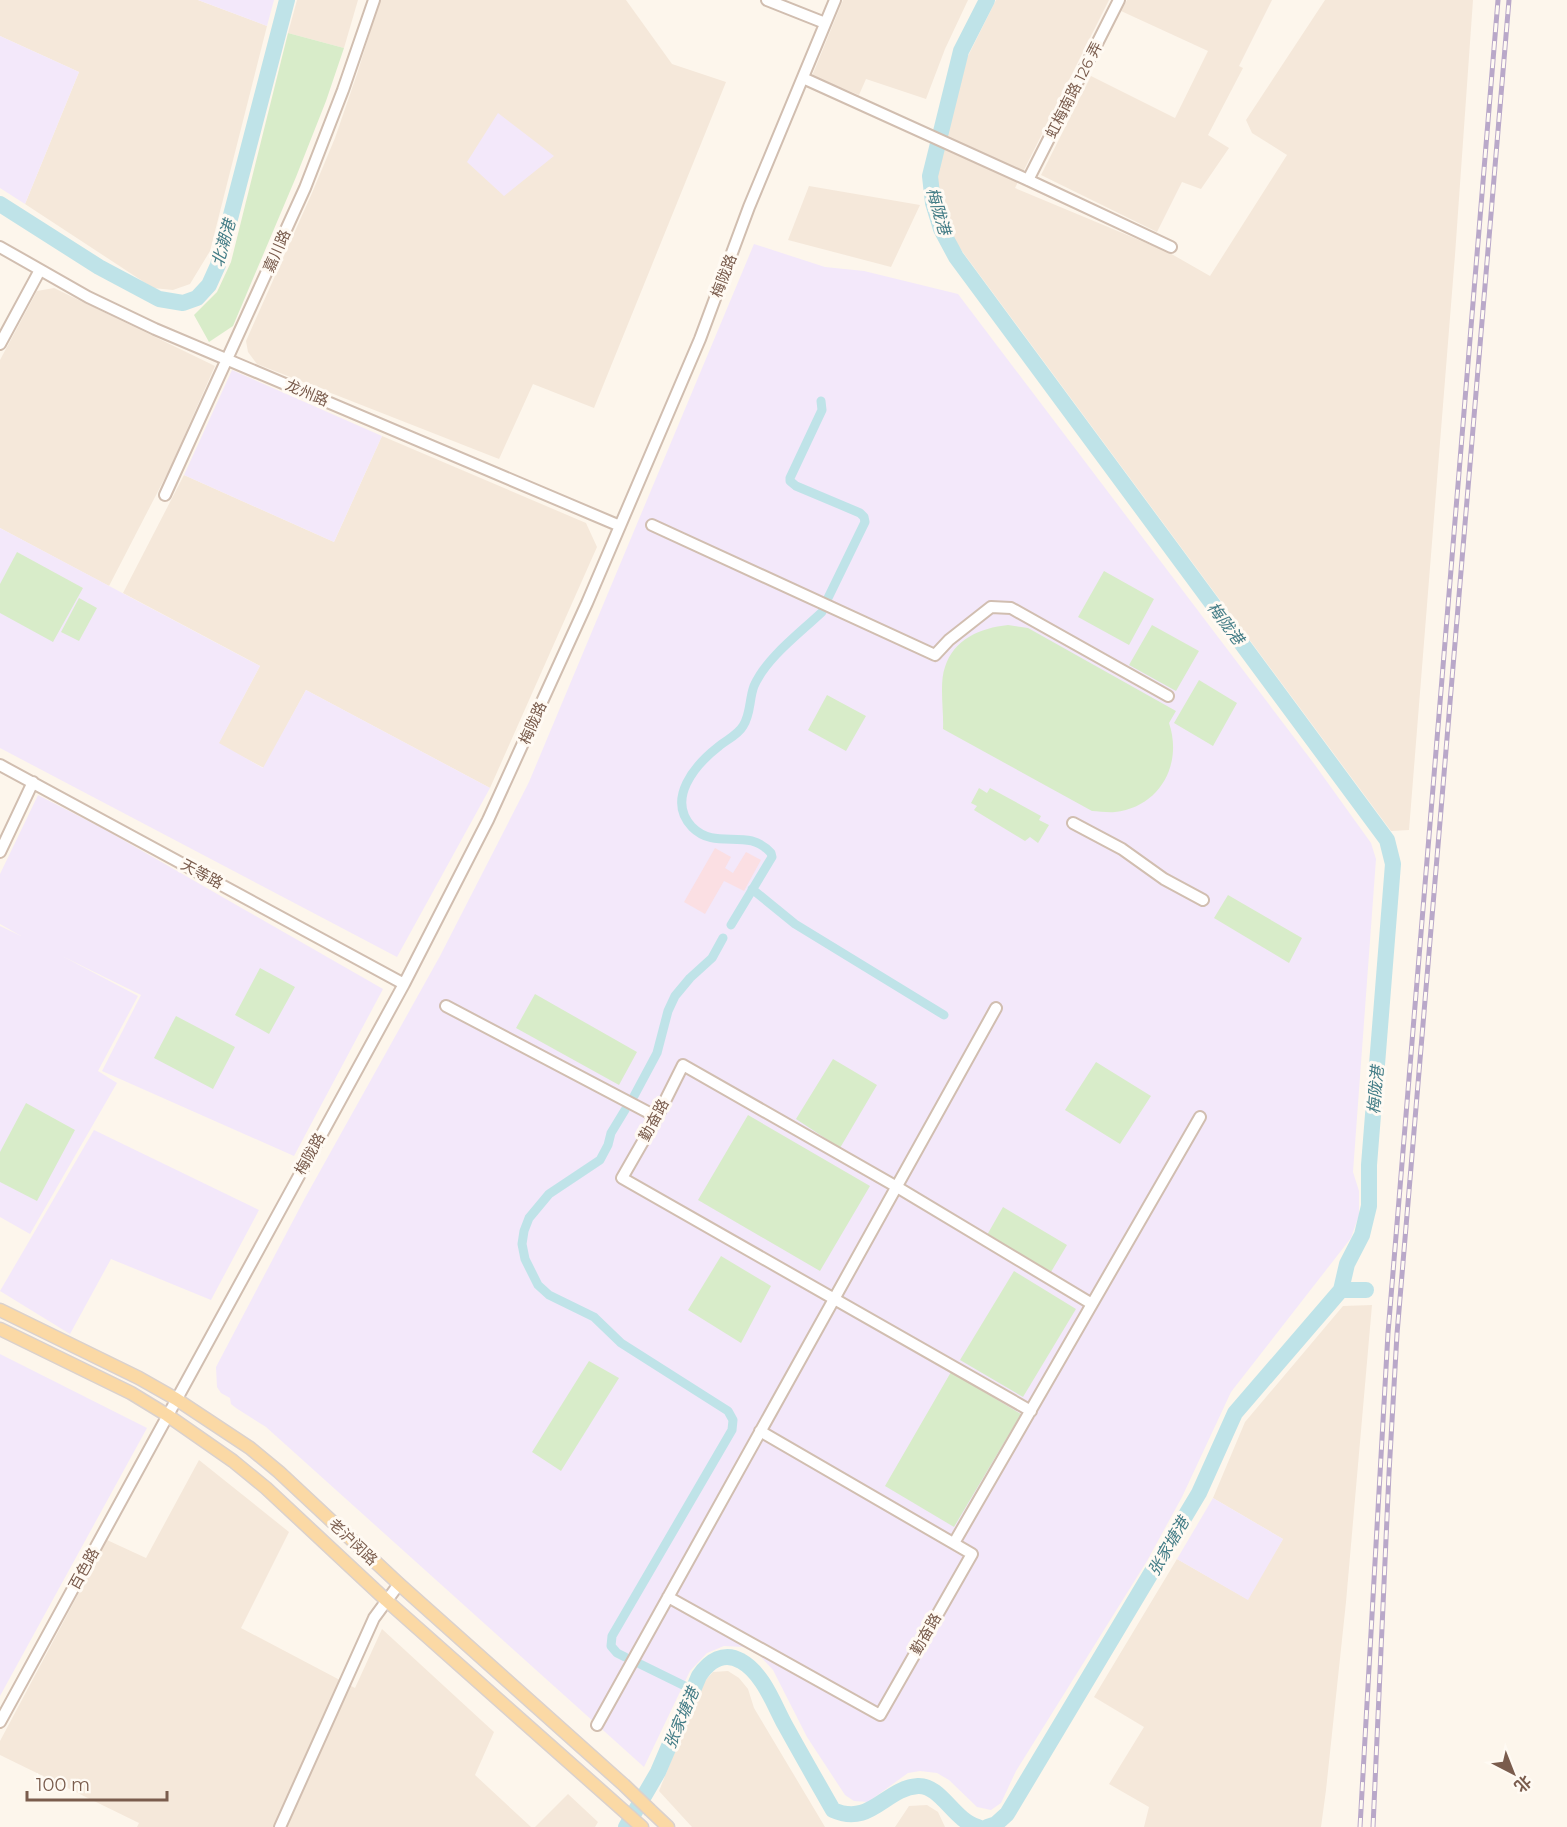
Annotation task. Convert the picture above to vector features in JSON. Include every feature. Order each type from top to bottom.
[{"type":"main road","name":"老沪闵路","points":[[0,1310],[139,1378],[176,1399],[250,1448],[668,1827]]},
{"type":"main road","name":"老沪闵路","points":[[0,1329],[131,1393],[233,1461],[266,1488],[386,1600],[641,1827]]},
{"type":"street","name":"嘉川路","points":[[165,495],[228,360],[321,149],[374,0]]},
{"type":"street","points":[[767,0],[825,23]]},
{"type":"street","name":"梅陇路","points":[[167,1415],[404,984],[488,820],[587,603],[700,339],[749,207],[835,0]]},
{"type":"street","name":"虹梅南路 126 弄","points":[[1028,180],[1119,0]]},
{"type":"street","points":[[803,78],[1171,247]]},
{"type":"street","name":"龙州路","points":[[0,247],[132,319],[620,526]]},
{"type":"street","points":[[0,344],[40,270]]},
{"type":"street","points":[[652,525],[935,655],[949,640],[991,607],[1011,608],[1168,696]]},
{"type":"street","name":"天等路","points":[[0,765],[404,984]]},
{"type":"street","points":[[0,852],[33,782]]},
{"type":"street","points":[[1073,823],[1122,849],[1164,879],[1203,900]]},
{"type":"street","points":[[446,1006],[657,1117]]},
{"type":"street","points":[[597,1725],[996,1008]]},
{"type":"street","name":"勤奋路","points":[[1030,1411],[622,1178],[657,1117],[683,1065],[897,1186],[1092,1304]]},
{"type":"street","points":[[760,1431],[954,1543],[1200,1117]]},
{"type":"street","name":"百色路","points":[[0,1722],[167,1415]]},
{"type":"street","name":"勤奋路","points":[[668,1597],[880,1714],[972,1554],[954,1543]]},
{"type":"street","points":[[280,1827],[374,1618],[399,1584]]},
{"type":"shaded area","points":[[0,0],[198,0],[267,26],[210,251],[190,284],[173,290],[153,288],[25,204],[79,72],[0,36]]},
{"type":"shaded area","points":[[198,0],[274,0],[267,26]]},
{"type":"shaded area","points":[[297,0],[358,0],[344,48],[288,33]]},
{"type":"shaded area","points":[[380,0],[626,0],[672,64],[726,82],[594,408],[533,384],[499,459],[257,364],[248,352],[246,341],[335,138]]},
{"type":"shaded area","points":[[843,0],[968,0],[945,49],[926,99],[866,79],[859,95],[812,76]]},
{"type":"shaded area","points":[[996,0],[1109,0],[1015,188],[1168,252],[1210,276],[1287,155],[1252,133],[1246,120],[1325,0],[1473,0],[1409,830],[1391,831],[956,243],[940,204],[936,177],[967,58]]},
{"type":"shaded area","points":[[1127,0],[1272,0],[1239,66],[1243,68],[1208,135],[1229,148],[1201,189],[1182,182],[1157,232],[1041,175],[1091,76],[1175,118],[1208,51],[1121,11]]},
{"type":"shaded area","points":[[0,36],[79,72],[25,204],[0,188]]},
{"type":"shaded area","points":[[498,113],[554,156],[504,196],[467,162]]},
{"type":"shaded area","points":[[809,186],[920,205],[891,267],[788,240]]},
{"type":"shaded area","points":[[754,244],[825,267],[864,271],[958,294],[1315,765],[1371,843],[1376,859],[1353,1172],[1359,1191],[1359,1215],[1351,1238],[1231,1392],[1182,1497],[1147,1561],[1016,1771],[1001,1803],[991,1810],[977,1807],[949,1780],[937,1773],[920,1771],[908,1773],[868,1802],[854,1801],[845,1795],[807,1737],[773,1670],[759,1655],[743,1647],[724,1646],[707,1653],[690,1671],[644,1767],[266,1427],[231,1404],[230,1398],[221,1393],[217,1387],[216,1367],[305,1198],[440,956],[529,782]]},
{"type":"shaded area","points":[[54,288],[215,366],[170,468],[109,586],[0,528],[0,360],[37,291]]},
{"type":"shaded area","points":[[232,370],[382,436],[334,542],[184,475]]},
{"type":"shaded area","points":[[382,436],[586,523],[597,547],[490,788],[306,690],[264,768],[218,744],[260,666],[123,593],[184,475],[334,542]]},
{"type":"shaded area","points":[[0,528],[260,666],[219,743],[263,768],[306,690],[490,788],[397,957],[0,748]]},
{"type":"shaded area","points":[[38,795],[104,829],[383,989],[294,1156],[102,1071],[141,995],[62,956],[138,996],[98,1071],[117,1083],[30,1234],[0,1217],[0,926],[21,936],[0,924],[0,874]]},
{"type":"shaded area","points":[[715,848],[731,857],[725,868],[733,873],[746,852],[761,860],[744,891],[724,881],[705,914],[684,902]]},
{"type":"shaded area","points":[[94,1130],[259,1210],[211,1300],[111,1259],[70,1334],[0,1291]]},
{"type":"shaded area","points":[[1372,1305],[1346,1602],[1321,1827],[1144,1827],[1149,1807],[1109,1784],[1144,1727],[1094,1697],[1177,1559],[1247,1599],[1283,1539],[1213,1498],[1245,1422],[1343,1306]]},
{"type":"shaded area","points":[[0,1354],[147,1428],[0,1696]]},
{"type":"shaded area","points":[[199,1460],[289,1532],[241,1628],[355,1688],[382,1629],[494,1732],[475,1775],[531,1827],[137,1827],[139,1823],[0,1755],[0,1741],[107,1540],[146,1558]]},
{"type":"shaded area","points":[[1213,1498],[1283,1539],[1248,1600],[1177,1559]]},
{"type":"shaded area","points":[[728,1671],[739,1678],[748,1689],[754,1708],[825,1827],[692,1827],[659,1791],[702,1684],[713,1672]]},
{"type":"shaded area","points":[[568,1794],[598,1822],[595,1827],[535,1827]]},
{"type":"shaded area","points":[[927,1805],[938,1812],[945,1827],[895,1827],[909,1806]]},
{"type":"green space","points":[[288,33],[344,48],[296,177],[233,326],[209,342],[194,315],[217,292],[231,262]]},
{"type":"green space","points":[[17,552],[83,588],[53,642],[0,613],[0,584]]},
{"type":"green space","points":[[1104,571],[1154,599],[1129,645],[1078,617]]},
{"type":"green space","points":[[79,598],[97,608],[79,641],[61,632]]},
{"type":"green space","points":[[1008,625],[1028,628],[1176,711],[1169,723],[1173,738],[1170,768],[1156,792],[1144,802],[1115,812],[1092,811],[943,729],[942,681],[949,657],[962,642],[978,632]]},
{"type":"green space","points":[[1152,625],[1199,651],[1176,691],[1129,665]]},
{"type":"green space","points":[[1199,680],[1237,703],[1213,746],[1174,723]]},
{"type":"green space","points":[[827,695],[866,716],[846,751],[808,730]]},
{"type":"green space","points":[[979,788],[987,793],[990,788],[1041,816],[1039,820],[1049,825],[1038,843],[1030,837],[1025,841],[974,810],[977,806],[971,803]]},
{"type":"green space","points":[[1228,895],[1302,938],[1289,963],[1214,918]]},
{"type":"green space","points":[[260,968],[295,987],[269,1034],[235,1015]]},
{"type":"green space","points":[[535,994],[637,1052],[619,1085],[516,1028]]},
{"type":"green space","points":[[176,1016],[235,1047],[213,1089],[154,1058]]},
{"type":"green space","points":[[833,1059],[877,1085],[840,1148],[796,1119]]},
{"type":"green space","points":[[1096,1062],[1151,1096],[1120,1144],[1065,1110]]},
{"type":"green space","points":[[26,1103],[75,1130],[37,1201],[0,1182],[0,1152]]},
{"type":"green space","points":[[748,1115],[870,1186],[820,1271],[698,1200]]},
{"type":"green space","points":[[1003,1207],[1067,1245],[1051,1272],[987,1235]]},
{"type":"green space","points":[[721,1256],[771,1286],[741,1343],[688,1310]]},
{"type":"green space","points":[[1014,1271],[1076,1309],[1023,1397],[960,1360]]},
{"type":"green space","points":[[589,1361],[619,1378],[561,1471],[532,1452]]},
{"type":"green space","points":[[951,1372],[1021,1414],[954,1527],[885,1486]]},
{"type":"waterway","name":"北潮港","points":[[0,204],[99,267],[159,299],[183,303],[197,298],[209,285],[218,265],[287,0]]},
{"type":"waterway","name":"梅陇港","points":[[987,0],[961,51],[930,176],[933,203],[941,229],[956,257],[1387,840],[1393,864],[1369,1165],[1369,1206],[1362,1235],[1347,1264],[1341,1290]]},
{"type":"waterway","points":[[821,401],[822,410],[790,481],[796,486],[860,513],[865,522],[828,598]]},
{"type":"waterway","points":[[731,925],[772,857],[771,853],[762,845],[752,841],[712,838],[702,834],[692,827],[685,816],[682,805],[683,794],[687,783],[701,763],[743,726],[759,676],[784,646],[822,612]]},
{"type":"waterway","points":[[752,889],[795,924],[944,1015]]},
{"type":"waterway","points":[[634,1096],[657,1053],[668,1011],[675,996],[690,978],[712,958],[723,938]]},
{"type":"waterway","points":[[625,1110],[611,1133],[600,1160],[549,1194],[529,1218],[522,1244],[525,1259],[538,1285],[549,1295],[594,1317],[621,1343],[728,1411],[733,1420],[732,1430],[612,1636],[611,1646],[625,1657]]},
{"type":"waterway","name":"张家塘港","points":[[987,1827],[996,1824],[1007,1814],[1199,1493],[1235,1413],[1341,1290],[1366,1290]]},
{"type":"waterway","name":"张家塘港","points":[[626,1827],[658,1772],[699,1676],[712,1662],[723,1657],[741,1661],[749,1666],[762,1681],[833,1810],[846,1814],[858,1814],[906,1788],[918,1786],[934,1791],[962,1818],[978,1827]]},
{"type":"waterway","points":[[640,1664],[693,1690]]},
{"type":"railway","points":[[1360,1827],[1388,1333],[1498,0]]},
{"type":"railway","points":[[1373,1827],[1397,1334],[1509,0]]}]
